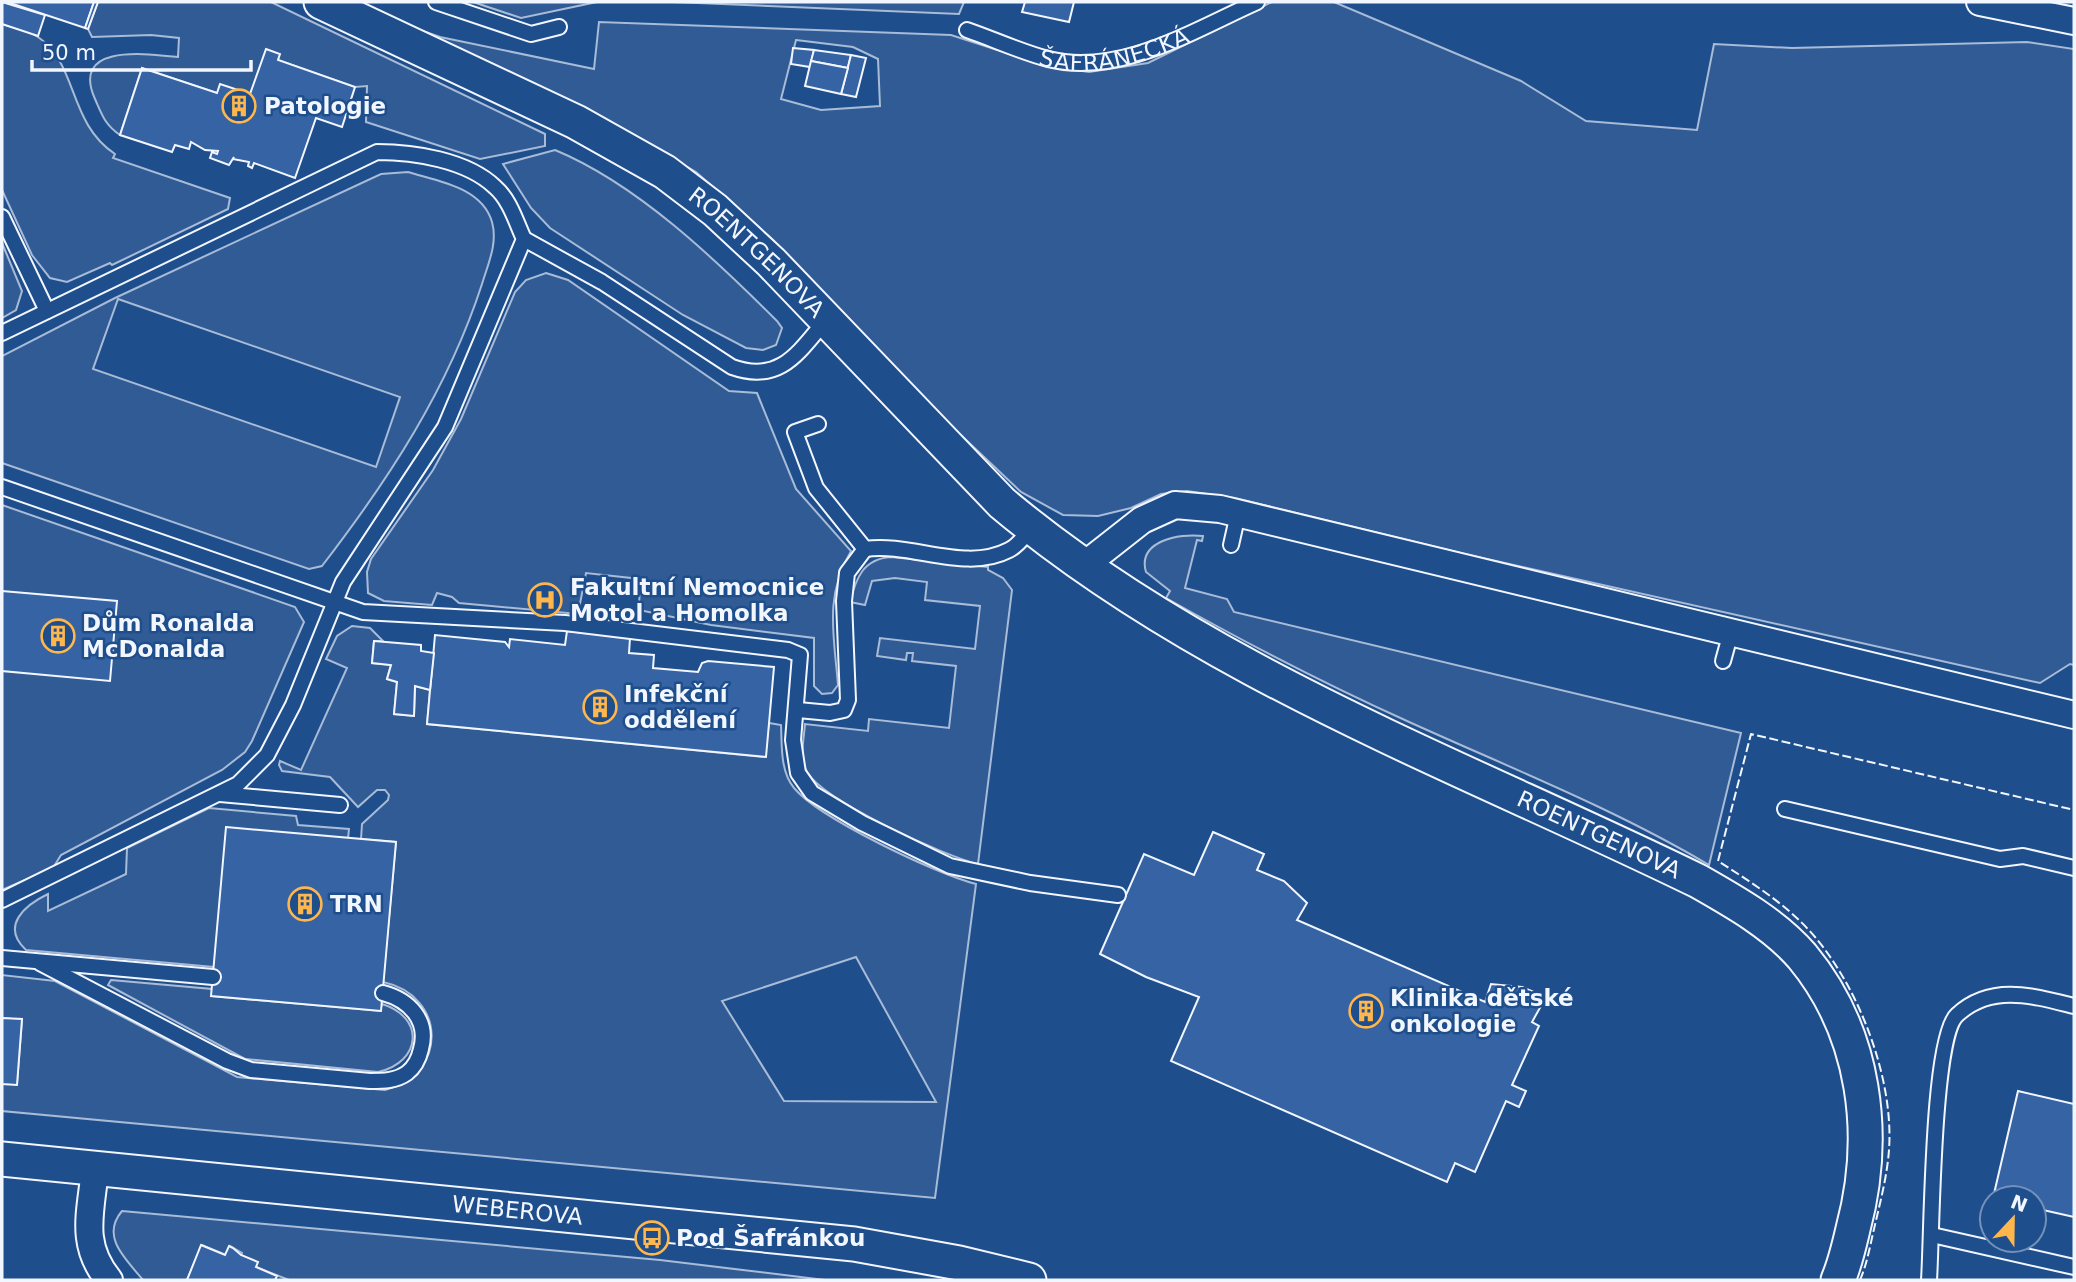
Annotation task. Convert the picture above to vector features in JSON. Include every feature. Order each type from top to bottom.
[{"type":"street","name":"ROENTGENOVA","points":[[321,2],[576,122],[665,172],[715,210],[827,320],[1002,503],[1032,528],[1154,610],[1246,664],[1698,881],[1776,931],[1802,956],[1826,991],[1842,1022],[1858,1070],[1868,1131],[1866,1164],[1861,1199],[1838,1280]]},
{"type":"street","points":[[1980,2],[2074,21]]},
{"type":"street","points":[[1086,565],[1142,520],[1175,505],[1238,514],[2074,715]]},
{"type":"street","name":"WEBEROVA","points":[[2,1159],[854,1244],[959,1263],[1029,1280]]},
{"type":"street","points":[[95,1169],[88,1230],[90,1247],[109,1280]]},
{"type":"lane","points":[[436,2],[531,34],[559,27]]},
{"type":"lane","name":"ŠAFRÁNECKÁ","points":[[967,30],[1049,59],[1092,63],[1149,51],[1257,2]]},
{"type":"lane","points":[[2,333],[284,200],[377,152],[426,157],[477,173],[497,188],[511,209],[523,239],[603,282],[732,367],[744,371],[771,372],[782,366],[827,320]]},
{"type":"lane","points":[[2,217],[47,311]]},
{"type":"lane","points":[[2,900],[239,784],[267,755],[293,705],[342,582],[445,427],[523,239]]},
{"type":"lane","points":[[818,424],[795,432],[816,488],[865,550]]},
{"type":"lane","points":[[2,487],[335,600],[363,612],[565,623],[659,632],[788,650],[800,655],[798,710],[793,740],[798,773],[812,793],[862,823],[950,866],[1030,883],[1118,895]]},
{"type":"lane","points":[[1231,545],[1238,514]]},
{"type":"lane","points":[[798,710],[830,713],[844,710],[848,700],[844,601],[847,573],[865,550],[882,547],[980,560],[1010,550],[1032,528]]},
{"type":"lane","points":[[1723,661],[1731,632]]},
{"type":"lane","points":[[218,794],[340,805]]},
{"type":"lane","points":[[1786,809],[2000,859],[2023,856],[2074,868]]},
{"type":"lane","points":[[2,958],[213,977]]},
{"type":"lane","points":[[40,963],[239,1066],[251,1070],[370,1081],[390,1080],[407,1073],[415,1064],[423,1038],[415,1010],[398,997],[383,993]]},
{"type":"lane","points":[[1929,1280],[1941,1057],[1954,1017],[1972,1003],[1997,994],[2021,994],[2074,1006]]},
{"type":"lane","points":[[1932,1235],[2074,1267]]},
{"type":"shaded area","points":[[98,2],[271,2],[545,134],[545,146],[480,159],[366,122],[367,86],[355,87],[278,60],[250,94],[217,93],[142,68],[120,135],[107,123],[95,99],[90,81],[93,68],[102,60],[116,56],[148,54],[178,57],[179,38],[151,35],[92,37],[88,29]]},
{"type":"shaded area","points":[[473,2],[597,2],[521,18]]},
{"type":"shaded area","points":[[673,2],[964,2],[959,14]]},
{"type":"shaded area","points":[[1272,2],[1334,2],[1521,81],[1586,121],[1697,130],[1714,44],[1792,48],[2027,42],[2074,49],[2074,665],[2070,664],[2040,683],[1465,554],[1235,498],[1187,491],[1161,494],[1131,508],[1098,516],[1063,515],[1021,492],[946,421],[772,239],[696,172],[580,105],[383,17],[440,37],[594,69],[599,22],[951,35],[1047,66],[1089,72],[1148,63]],"holes":[[[796,40],[853,47],[878,59],[880,106],[821,110],[781,99]]]},
{"type":"shaded area","points":[[2,24],[38,37],[51,49],[68,78],[89,126],[100,141],[115,154],[113,158],[230,198],[228,209],[112,265],[110,263],[67,282],[50,278],[32,255],[2,190]]},
{"type":"shaded area","points":[[555,150],[616,182],[674,225],[777,321],[782,328],[776,345],[763,350],[746,348],[683,315],[550,228],[531,208],[503,164]]},
{"type":"shaded area","points":[[408,172],[469,193],[487,210],[494,230],[493,246],[468,323],[434,396],[393,466],[322,566],[309,569],[2,463],[2,356],[115,298],[381,174]],"holes":[[[118,299],[400,397],[376,467],[93,369]]]},
{"type":"shaded area","points":[[2,243],[22,291],[16,310],[2,318]]},
{"type":"shaded area","points":[[546,273],[568,280],[729,391],[757,393],[796,489],[851,551],[837,584],[834,600],[833,633],[838,685],[832,693],[822,694],[814,686],[814,638],[711,625],[639,610],[640,579],[586,573],[578,614],[459,603],[452,597],[437,593],[432,605],[384,601],[368,593],[367,572],[371,559],[433,470],[461,419],[515,292],[526,280]]},
{"type":"shaded area","points":[[2,505],[295,607],[304,622],[245,752],[222,770],[61,855],[53,868],[2,890]]},
{"type":"shaded area","points":[[1183,536],[1203,536],[1202,541],[1197,540],[1185,588],[1227,599],[1234,612],[1741,733],[1709,865],[1636,825],[1315,677],[1166,598],[1170,591],[1146,572],[1145,561],[1148,553],[1162,541]]},
{"type":"shaded area","points":[[891,557],[988,567],[988,570],[1003,578],[1012,590],[978,864],[913,839],[860,812],[818,784],[807,772],[803,761],[805,724],[868,731],[869,719],[949,728],[956,666],[912,661],[913,653],[907,653],[906,660],[877,656],[880,638],[975,649],[980,606],[925,600],[927,582],[895,578],[872,581],[865,605],[850,602],[862,571],[874,562]]},
{"type":"shaded area","points":[[352,626],[370,628],[383,641],[374,641],[372,663],[391,665],[387,679],[397,682],[394,714],[414,716],[415,686],[430,690],[427,724],[765,757],[769,723],[781,725],[786,774],[794,788],[807,800],[879,844],[934,869],[976,884],[935,1198],[2,1111],[2,1084],[17,1084],[22,1020],[2,1018],[2,975],[55,981],[237,1077],[385,1090],[406,1081],[420,1068],[429,1052],[432,1035],[428,1018],[419,1003],[404,990],[383,982],[396,842],[361,839],[362,824],[388,800],[389,795],[385,790],[377,790],[358,807],[330,777],[282,771],[279,765],[280,761],[301,770],[347,668],[326,659],[337,636]],"holes":[[[856,957],[936,1102],[784,1101],[722,1001]]]},
{"type":"shaded area","points":[[209,808],[296,816],[298,825],[349,829],[348,838],[214,967],[26,950],[19,941],[15,925],[31,904],[48,894],[48,911],[126,874],[127,848]]},
{"type":"shaded area","points":[[111,980],[212,989],[212,996],[380,1011],[382,1004],[396,1010],[406,1019],[413,1039],[410,1050],[403,1059],[393,1067],[378,1072],[245,1059],[108,985]]},
{"type":"shaded area","points":[[122,1211],[660,1260],[825,1280],[289,1280],[256,1267],[230,1246],[226,1255],[202,1245],[187,1280],[143,1280],[123,1256],[114,1239],[116,1221]]},
{"type":"building","points":[[2,2],[45,15],[38,36],[2,24]]},
{"type":"building","points":[[7,2],[94,2],[85,28]]},
{"type":"building","points":[[94,2],[98,2],[88,29],[85,28]]},
{"type":"building","points":[[1025,2],[1074,2],[1069,22],[1022,12]]},
{"type":"building","points":[[793,48],[814,50],[810,67],[791,64]]},
{"type":"building","name":"Patologie","points":[[266,49],[280,54],[278,60],[355,87],[342,127],[316,118],[295,178],[254,163],[252,168],[248,166],[249,162],[233,159],[234,157],[229,165],[210,158],[212,152],[217,154],[218,151],[205,150],[191,142],[189,149],[175,145],[172,152],[120,135],[142,68],[217,93],[220,84],[250,94]]},
{"type":"building","points":[[814,50],[851,55],[848,68],[811,61]]},
{"type":"building","points":[[851,55],[866,58],[856,97],[841,94]]},
{"type":"building","points":[[811,61],[848,68],[841,94],[805,86]]},
{"type":"building","name":"Dům Ronalda McDonalda","points":[[2,591],[117,601],[110,681],[2,671]]},
{"type":"building","name":"Infekční oddělení","points":[[567,631],[630,638],[629,653],[654,655],[653,668],[698,672],[702,663],[708,661],[774,667],[766,757],[427,724],[435,635],[505,642],[509,647],[510,639],[565,645]]},
{"type":"building","points":[[374,641],[421,645],[421,651],[434,653],[430,690],[415,686],[414,716],[394,714],[397,682],[387,679],[391,665],[372,663]]},
{"type":"building","name":"TRN","points":[[226,827],[396,842],[381,1011],[211,996]]},
{"type":"building","name":"Klinika dětské onkologie","points":[[1213,832],[1264,854],[1257,870],[1284,881],[1307,903],[1297,920],[1485,1002],[1491,984],[1522,987],[1546,997],[1532,1022],[1539,1026],[1512,1085],[1526,1091],[1519,1107],[1506,1101],[1475,1172],[1455,1163],[1447,1182],[1171,1061],[1199,997],[1146,977],[1100,954],[1144,854],[1194,875]]},
{"type":"building","points":[[2,1018],[22,1019],[17,1085],[2,1084]]},
{"type":"building","points":[[2018,1091],[2074,1104],[2074,1217],[2048,1211],[2048,1184],[1996,1184]]},
{"type":"building","points":[[201,1245],[225,1255],[229,1246],[258,1262],[256,1267],[277,1276],[275,1280],[187,1280]]},
{"type":"fence","points":[[1860,1280],[1887,1170],[1889,1123],[1886,1095],[1880,1066],[1860,1009],[1831,958],[1793,915],[1769,895],[1718,861],[1751,734],[2074,810]]},
{"type":"place","name":"Patologie","points":[[239,106]]},
{"type":"place","name":"Fakultní Nemocnice Motol a Homolka","points":[[545,600]]},
{"type":"place","name":"Dům Ronalda McDonalda","points":[[58,636]]},
{"type":"place","name":"Infekční oddělení","points":[[600,707]]},
{"type":"place","name":"TRN","points":[[305,904]]},
{"type":"place","name":"Klinika dětské onkologie","points":[[1366,1011]]},
{"type":"place","name":"Pod Šafránkou","points":[[652,1238]]}]
